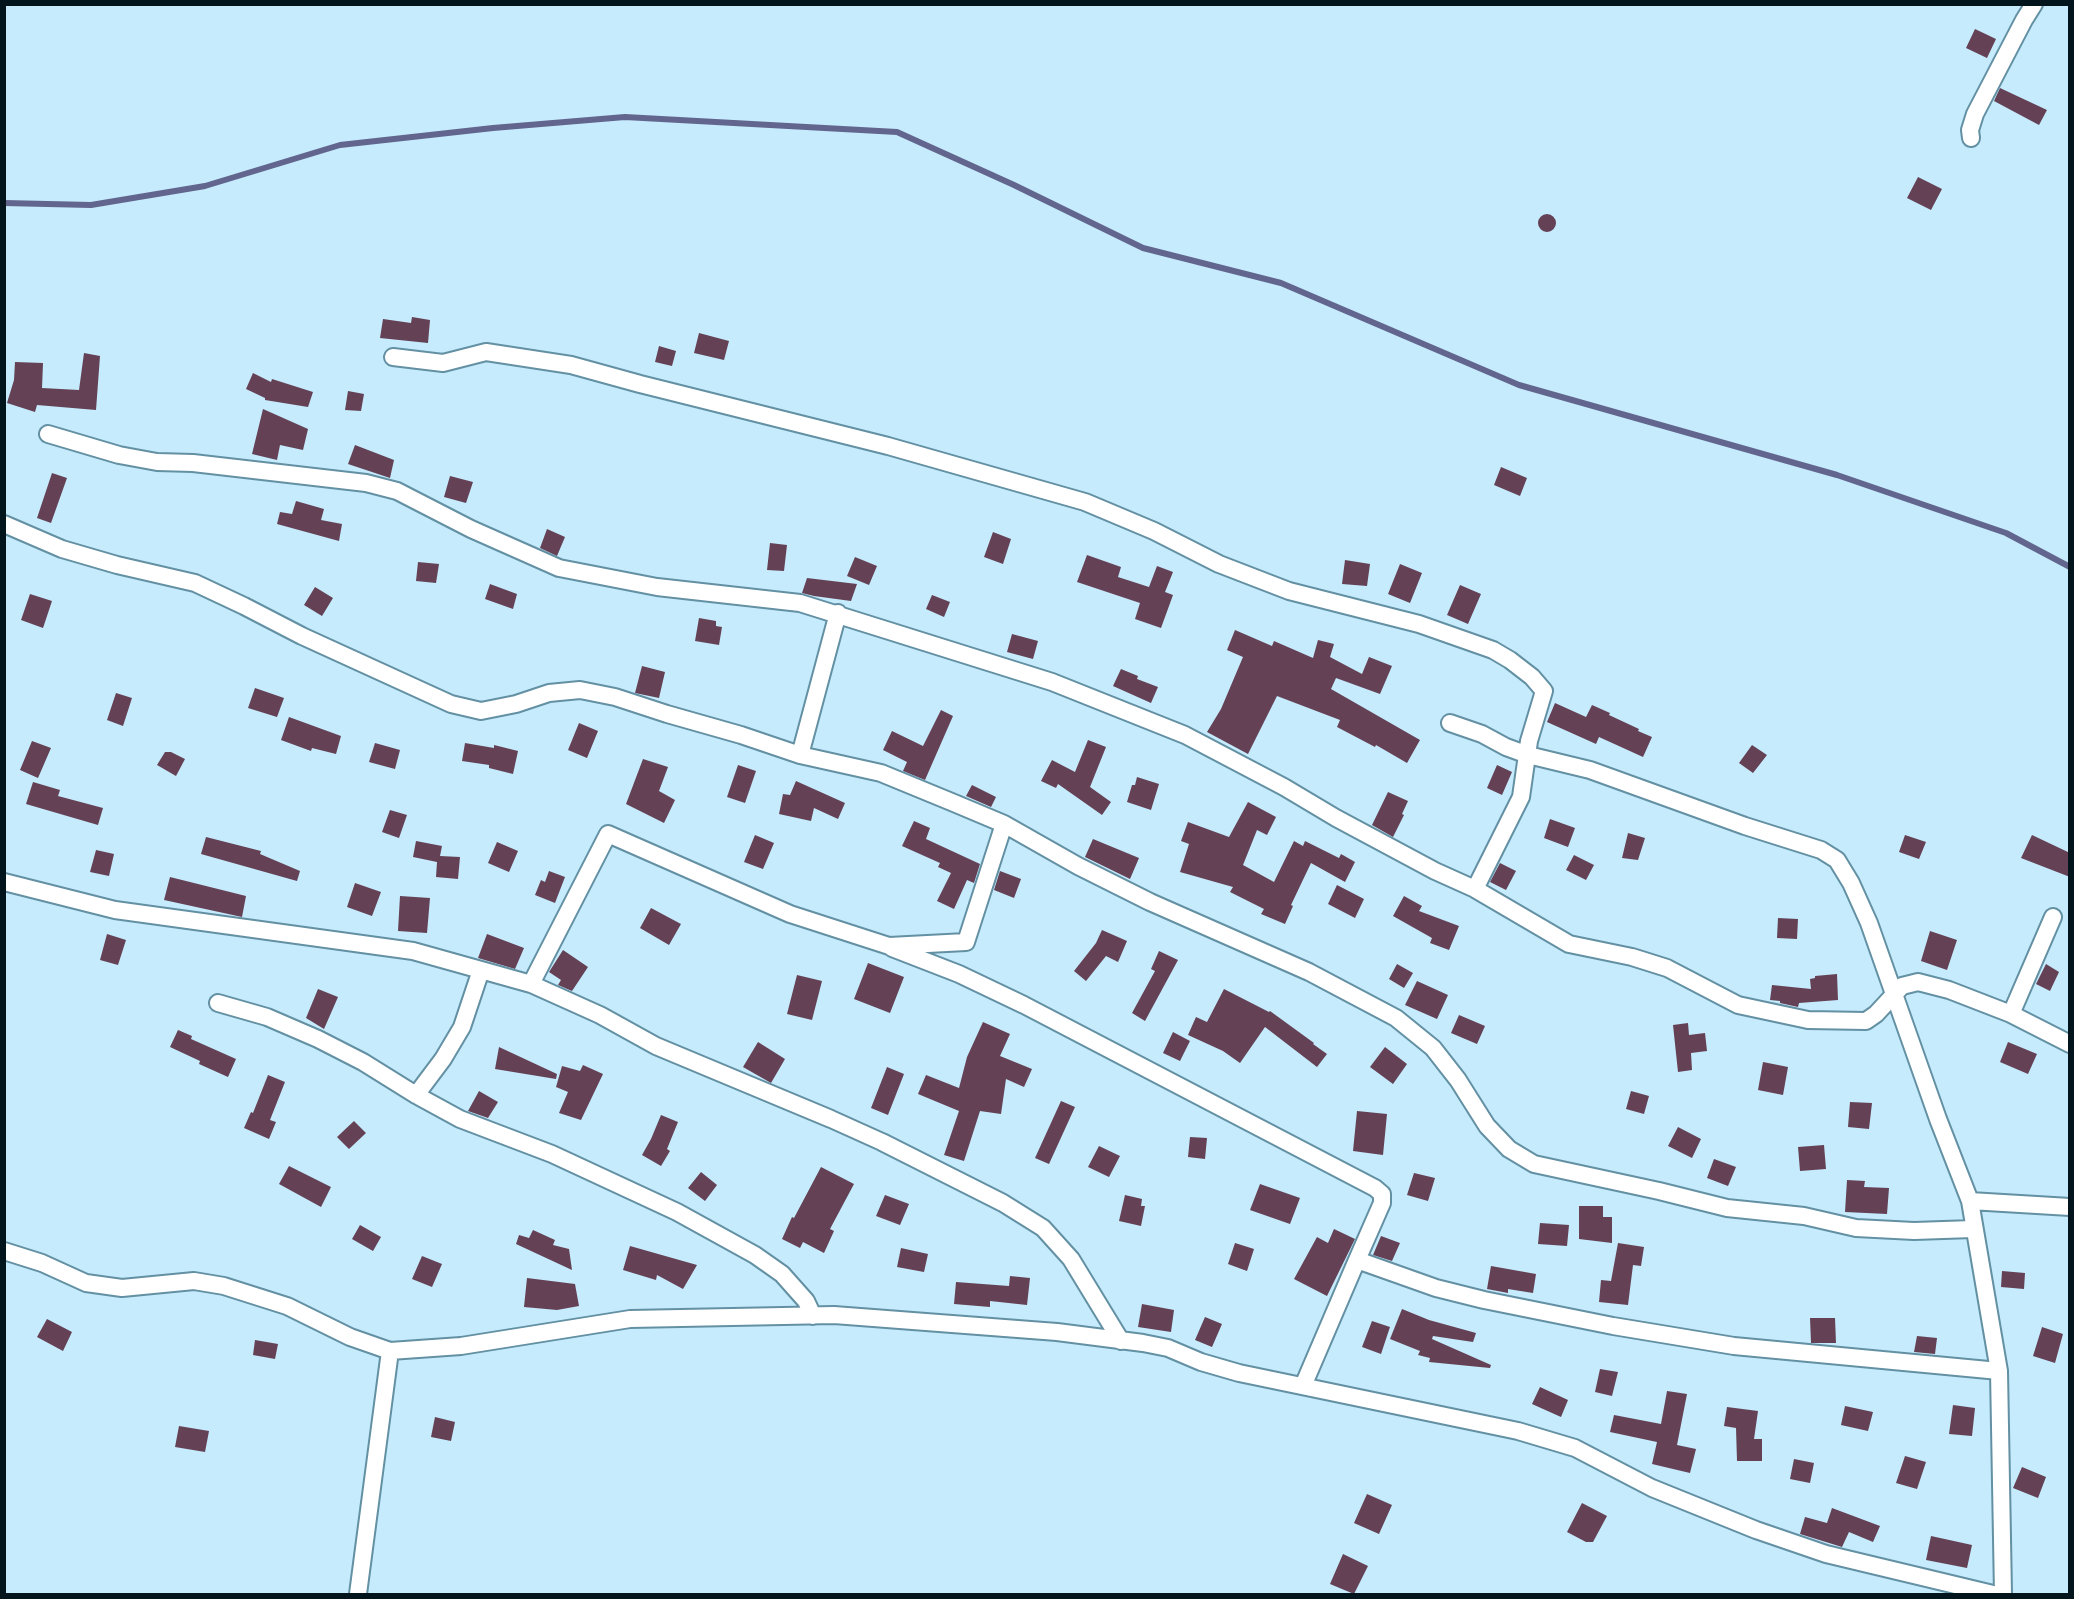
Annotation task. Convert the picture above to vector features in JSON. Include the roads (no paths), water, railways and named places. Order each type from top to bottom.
[{"type":"street","points":[[1971,138],[1970,130],[1975,114],[2034,4]]},
{"type":"street","points":[[393,357],[443,363],[486,352],[571,364],[640,384],[888,446],[1085,502],[1154,531],[1219,564],[1289,591],[1419,624],[1502,655],[1532,677],[1544,691],[1529,741],[1521,797],[1475,889]]},
{"type":"street","points":[[48,434],[119,455],[157,462],[366,483],[397,491],[471,529],[559,568],[657,587],[800,603],[838,613],[1052,682],[1185,735],[1284,786],[1336,818],[1475,889],[1569,944],[1632,957],[1667,968],[1738,1005],[1808,1020],[1866,1021],[1876,1014],[1902,986],[1918,982],[1949,990],[2011,1014],[2070,1044]]},
{"type":"street","points":[[4,524],[62,549],[195,584],[451,704],[481,711],[516,704],[549,693],[580,690],[615,697],[800,755],[881,773],[1004,824],[1078,866],[1150,902],[1309,972],[1396,1018],[1433,1048],[1509,1149],[1534,1164],[1727,1208],[1804,1216],[1857,1228],[1914,1231],[1973,1229]]},
{"type":"street","points":[[800,755],[838,613]]},
{"type":"street","points":[[1450,723],[1482,734],[1506,747],[1528,755],[1590,770],[1745,826],[1821,850],[1837,860],[1860,901],[1938,1119],[1970,1201],[1999,1371],[2003,1594]]},
{"type":"street","points":[[889,946],[966,942],[1004,824]]},
{"type":"street","points":[[531,984],[608,834],[790,914],[889,946],[959,974],[1024,1005],[1375,1188],[1382,1194],[1382,1203],[1304,1386]]},
{"type":"street","points":[[4,882],[115,910],[413,951],[531,984],[600,1015],[656,1046],[882,1142],[1003,1203],[1043,1228],[1071,1259],[1121,1341]]},
{"type":"street","points":[[2011,1014],[2053,917]]},
{"type":"street","points":[[416,1095],[443,1059],[462,1027],[481,970]]},
{"type":"street","points":[[218,1003],[267,1017],[318,1039],[363,1062],[460,1119],[532,1145],[677,1212],[755,1255],[782,1274],[806,1301],[813,1316]]},
{"type":"street","points":[[1970,1201],[2070,1207]]},
{"type":"street","points":[[4,1251],[42,1263],[86,1283],[122,1287],[194,1281],[224,1286],[286,1306],[350,1337],[390,1351],[461,1346],[630,1319],[813,1316],[870,1317],[1057,1332],[1168,1348],[1201,1362],[1518,1431],[1575,1448],[1652,1488],[1756,1530],[1826,1554],[1992,1594]]},
{"type":"street","points":[[1357,1260],[1436,1288],[1624,1328],[1734,1346],[1999,1371]]},
{"type":"street","points":[[358,1594],[390,1351]]},
{"type":"waterway","points":[[4,203],[91,205],[205,186],[340,145],[493,128],[625,117],[897,132],[1014,185],[1143,248],[1281,283],[1519,385],[1837,475],[2006,533],[2070,567]]}]
